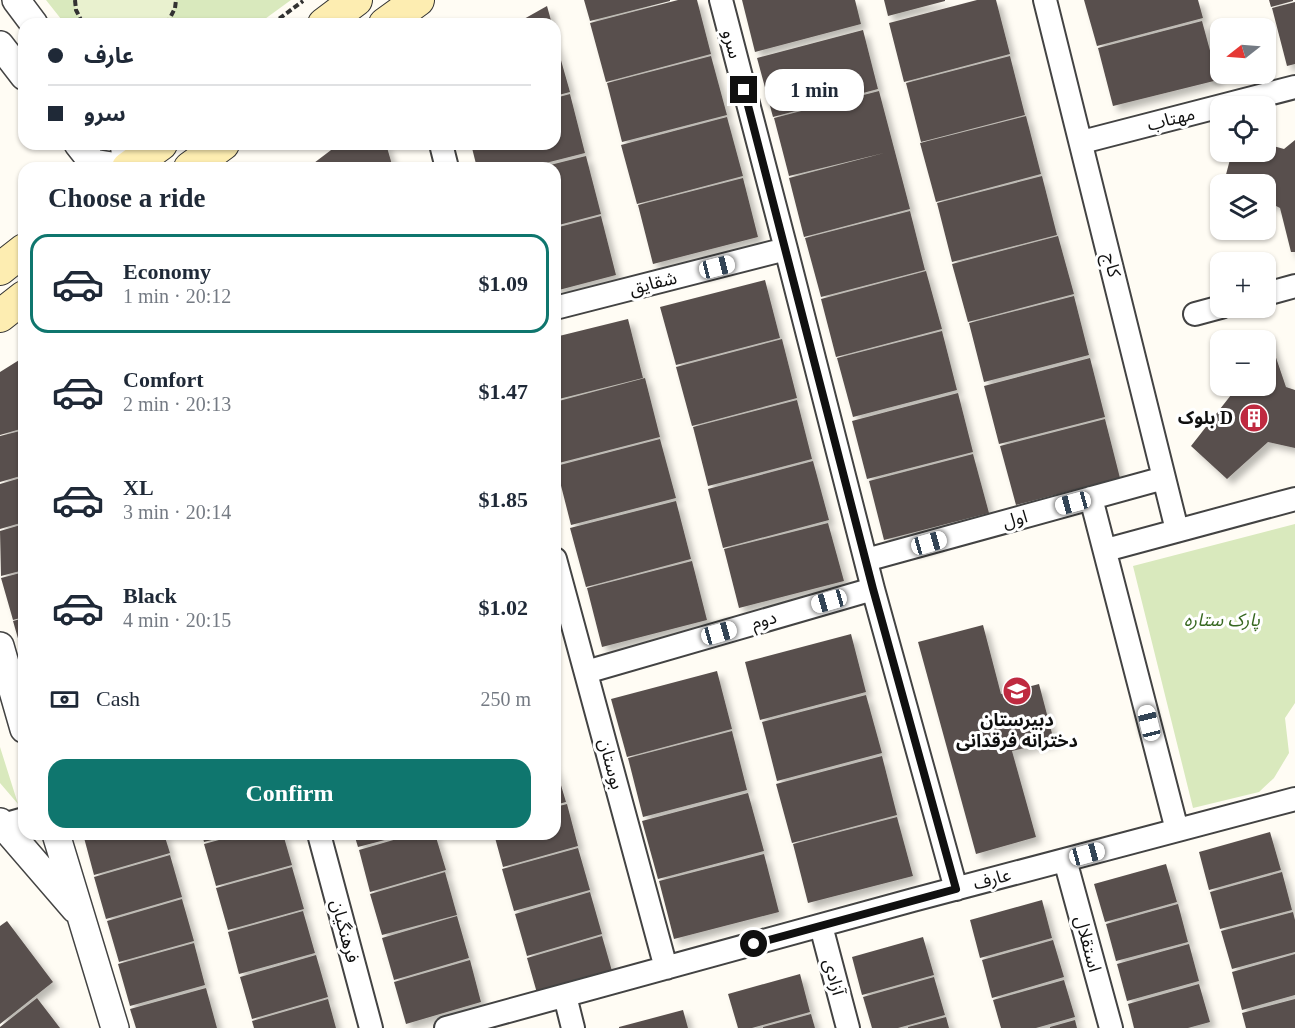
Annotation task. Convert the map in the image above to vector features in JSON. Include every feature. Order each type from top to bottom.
[{"type":"main road","points":[[332,18],[356,0]]},
{"type":"main road","points":[[393,18],[418,0]]},
{"type":"main road","points":[[136,162],[152,150]]},
{"type":"main road","points":[[198,162],[215,150]]},
{"type":"main road","points":[[0,269],[18,255]]},
{"type":"main road","points":[[0,316],[18,302]]},
{"type":"street","points":[[16,0],[30,18]]},
{"type":"street","name":"سرو","points":[[721,0],[873,589],[956,889]]},
{"type":"street","name":"کاج","points":[[1045,0],[1177,530]]},
{"type":"street","points":[[0,45],[18,68]]},
{"type":"street","name":"مهتاب","points":[[1082,142],[1295,87]]},
{"type":"street","points":[[83,150],[92,162]]},
{"type":"street","name":"شقایق","points":[[561,306],[786,249]]},
{"type":"street","points":[[1276,291],[1295,286]]},
{"type":"street","points":[[1196,314],[1210,310]]},
{"type":"street","name":"اول","points":[[866,560],[1164,478]]},
{"type":"street","points":[[1091,498],[1177,830]]},
{"type":"street","points":[[1106,550],[1295,499]]},
{"type":"street","name":"بوستان","points":[[561,582],[666,968]]},
{"type":"street","name":"دوم","points":[[586,672],[873,589]]},
{"type":"street","points":[[0,646],[18,708]]},
{"type":"street","name":"عارف","points":[[446,1028],[1295,799]]},
{"type":"street","points":[[23,840],[81,916]]},
{"type":"street","points":[[58,840],[116,1028]]},
{"type":"street","name":"فرهنگیان","points":[[321,840],[371,1028]]},
{"type":"street","name":"استقلال","points":[[1065,860],[1111,1028]]},
{"type":"street","name":"آزادی","points":[[820,926],[848,1028]]},
{"type":"street","points":[[565,996],[573,1028]]},
{"type":"path","points":[[75,0],[80,18]]},
{"type":"path","points":[[170,18],[176,0]]},
{"type":"path","points":[[281,18],[304,0]]},
{"type":"green space","points":[[46,0],[291,0],[266,18],[60,18]]},
{"type":"green space","points":[[75,0],[176,0],[171,18],[80,18]]},
{"type":"green space","name":"پارک ستاره","points":[[1295,524],[1295,703],[1285,718],[1289,753],[1274,778],[1259,792],[1193,808],[1133,566]]},
{"type":"green space","points":[[0,747],[18,804],[0,783]]},
{"type":"building","points":[[584,0],[670,0],[670,1],[590,21]]},
{"type":"building","points":[[678,0],[697,0],[711,54],[606,82],[590,23]]},
{"type":"building","points":[[742,0],[855,0],[861,24],[755,52]]},
{"type":"building","points":[[884,0],[945,0],[945,1],[888,16]]},
{"type":"building","points":[[977,0],[996,0],[1010,54],[904,82],[889,23]]},
{"type":"building","points":[[1084,0],[1198,0],[1203,18],[1097,46]]},
{"type":"building","points":[[1269,0],[1293,0],[1293,1],[1271,7]]},
{"type":"building","points":[[1295,2],[1295,64],[1287,66],[1272,8]]},
{"type":"building","points":[[547,6],[550,18],[526,18]]},
{"type":"building","points":[[1202,21],[1210,50],[1210,82],[1113,106],[1098,48]]},
{"type":"building","points":[[863,30],[878,89],[773,117],[757,58]]},
{"type":"building","points":[[711,56],[727,115],[622,142],[607,83]]},
{"type":"building","points":[[1010,56],[1025,115],[921,142],[906,83]]},
{"type":"building","points":[[561,60],[570,92],[561,94]]},
{"type":"building","points":[[879,91],[910,209],[804,237],[789,178],[884,153],[789,176],[774,118]]},
{"type":"building","points":[[570,94],[585,153],[550,162],[476,162],[472,150],[561,150],[561,96]]},
{"type":"building","points":[[1026,116],[1041,174],[936,202],[920,143]]},
{"type":"building","points":[[727,117],[743,176],[637,204],[621,145]]},
{"type":"building","points":[[1295,140],[1295,252],[1291,252],[1280,208],[1276,206],[1276,174],[1226,174],[1229,162],[1276,162],[1276,147],[1284,149]]},
{"type":"building","points":[[331,150],[388,150],[391,162],[315,162]]},
{"type":"building","points":[[586,156],[601,214],[561,224],[561,162]]},
{"type":"building","points":[[1042,176],[1057,235],[952,262],[937,203]]},
{"type":"building","points":[[743,178],[758,237],[653,264],[638,205]]},
{"type":"building","points":[[910,211],[925,270],[821,297],[805,238]]},
{"type":"building","points":[[601,216],[616,275],[561,289],[561,226]]},
{"type":"building","points":[[1058,236],[1074,294],[968,322],[952,264]]},
{"type":"building","points":[[926,271],[942,329],[836,357],[821,299]]},
{"type":"building","points":[[765,280],[780,338],[676,365],[660,307]]},
{"type":"building","points":[[1074,296],[1089,355],[984,382],[969,323]]},
{"type":"building","points":[[628,319],[643,378],[561,398],[561,336]]},
{"type":"building","points":[[942,331],[957,390],[853,417],[837,358]]},
{"type":"building","points":[[782,339],[797,398],[692,426],[676,367]]},
{"type":"building","points":[[1090,358],[1105,417],[999,444],[984,386]]},
{"type":"building","name":"بلوک D","points":[[1276,358],[1286,387],[1295,390],[1295,448],[1268,442],[1227,479],[1191,446],[1230,396],[1276,396]]},
{"type":"building","points":[[18,361],[18,430],[0,435],[0,372]]},
{"type":"building","points":[[645,378],[660,437],[561,462],[561,400]]},
{"type":"building","points":[[958,393],[973,452],[867,479],[852,421]]},
{"type":"building","points":[[797,400],[812,459],[708,486],[693,427]]},
{"type":"building","points":[[1105,419],[1120,478],[1016,505],[1000,446]]},
{"type":"building","points":[[18,432],[18,477],[0,482],[0,436]]},
{"type":"building","points":[[660,439],[676,498],[571,525],[561,486],[561,465]]},
{"type":"building","points":[[973,454],[989,513],[884,540],[869,481]]},
{"type":"building","points":[[813,461],[829,520],[723,548],[708,489]]},
{"type":"building","points":[[18,479],[18,524],[0,529],[0,484]]},
{"type":"building","points":[[676,501],[691,559],[586,587],[570,528]]},
{"type":"building","points":[[828,523],[844,581],[739,608],[724,549]]},
{"type":"building","points":[[18,526],[18,572],[1,576],[0,531]]},
{"type":"building","points":[[692,561],[707,620],[602,647],[587,588]]},
{"type":"building","points":[[18,574],[18,619],[13,620],[1,578]]},
{"type":"building","points":[[18,620],[18,638],[13,621]]},
{"type":"building","points":[[983,625],[1001,694],[1039,684],[1054,741],[1012,751],[1036,837],[976,854],[918,642]]},
{"type":"building","points":[[851,634],[866,692],[760,720],[745,662]]},
{"type":"building","points":[[717,671],[732,729],[627,757],[611,699]]},
{"type":"building","points":[[866,695],[882,753],[777,781],[762,722]]},
{"type":"building","points":[[732,731],[747,790],[643,817],[628,758]]},
{"type":"building","points":[[882,756],[897,815],[792,843],[776,784]]},
{"type":"building","points":[[561,785],[566,802],[561,803]]},
{"type":"building","points":[[748,793],[764,851],[658,879],[642,821]]},
{"type":"building","points":[[567,804],[578,846],[503,867],[496,840],[561,840],[561,806]]},
{"type":"building","points":[[897,817],[913,876],[808,903],[793,844]]},
{"type":"building","points":[[1270,832],[1281,870],[1209,890],[1199,852]]},
{"type":"building","points":[[85,840],[166,840],[170,853],[94,875]]},
{"type":"building","points":[[219,840],[285,840],[292,865],[216,886],[204,844]]},
{"type":"building","points":[[356,840],[385,840],[358,847]]},
{"type":"building","points":[[393,840],[437,840],[446,870],[370,892],[359,850]]},
{"type":"building","points":[[578,848],[590,890],[514,911],[502,869]]},
{"type":"building","points":[[764,854],[779,912],[674,939],[659,881]]},
{"type":"building","points":[[170,855],[182,897],[106,919],[94,877]]},
{"type":"building","points":[[1166,864],[1177,902],[1105,922],[1094,884]]},
{"type":"building","points":[[292,867],[304,909],[228,930],[216,888]]},
{"type":"building","points":[[445,872],[457,915],[382,935],[370,894]]},
{"type":"building","points":[[1282,872],[1292,910],[1220,929],[1210,892]]},
{"type":"building","points":[[590,892],[602,934],[527,956],[515,914]]},
{"type":"building","points":[[182,899],[194,941],[119,962],[107,921]]},
{"type":"building","points":[[1042,900],[1052,938],[980,958],[970,920]]},
{"type":"building","points":[[1178,904],[1188,942],[1116,961],[1106,924]]},
{"type":"building","points":[[303,911],[315,953],[239,974],[228,932]]},
{"type":"building","points":[[1293,912],[1295,952],[1232,969],[1221,931]]},
{"type":"building","points":[[457,916],[469,958],[394,980],[382,938]]},
{"type":"building","points":[[7,921],[53,982],[0,1024],[0,926]]},
{"type":"building","points":[[602,936],[614,978],[539,1000],[527,958]]},
{"type":"building","points":[[923,937],[934,975],[862,995],[852,957]]},
{"type":"building","points":[[1053,940],[1064,977],[992,998],[982,960]]},
{"type":"building","points":[[194,943],[205,985],[130,1006],[118,964]]},
{"type":"building","points":[[1189,944],[1199,981],[1127,1001],[1117,964]]},
{"type":"building","points":[[1295,954],[1295,995],[1242,1010],[1232,972]]},
{"type":"building","points":[[316,955],[328,997],[252,1019],[240,977]]},
{"type":"building","points":[[470,960],[481,1002],[406,1024],[394,982]]},
{"type":"building","points":[[800,974],[810,1012],[752,1028],[738,1028],[728,994]]},
{"type":"building","points":[[934,977],[945,1015],[898,1028],[872,1028],[863,997]]},
{"type":"building","points":[[1064,980],[1075,1017],[1036,1028],[1001,1028],[993,1000]]},
{"type":"building","points":[[1199,984],[1210,1022],[1188,1028],[1134,1028],[1128,1004]]},
{"type":"building","points":[[206,988],[217,1028],[136,1028],[130,1009]]},
{"type":"building","points":[[37,998],[60,1028],[0,1028],[0,1027]]},
{"type":"building","points":[[328,999],[336,1028],[254,1028],[252,1021]]},
{"type":"building","points":[[1295,999],[1295,1028],[1246,1028],[1242,1013]]},
{"type":"building","points":[[683,1010],[688,1028],[619,1028],[619,1027]]},
{"type":"building","points":[[811,1014],[815,1028],[763,1028],[763,1027]]},
{"type":"building","points":[[946,1017],[949,1028],[908,1028],[908,1027]]},
{"type":"building","points":[[1075,1020],[1077,1028],[1050,1028],[1050,1027]]},
{"type":"place","name":"بلوک D","points":[[1254,418]]},
{"type":"place","name":"دبیرستان دخترانه فرقدانی","points":[[1017,691]]},
{"type":"route","points":[[744,90],[873,589],[956,889],[754,944]]}]
